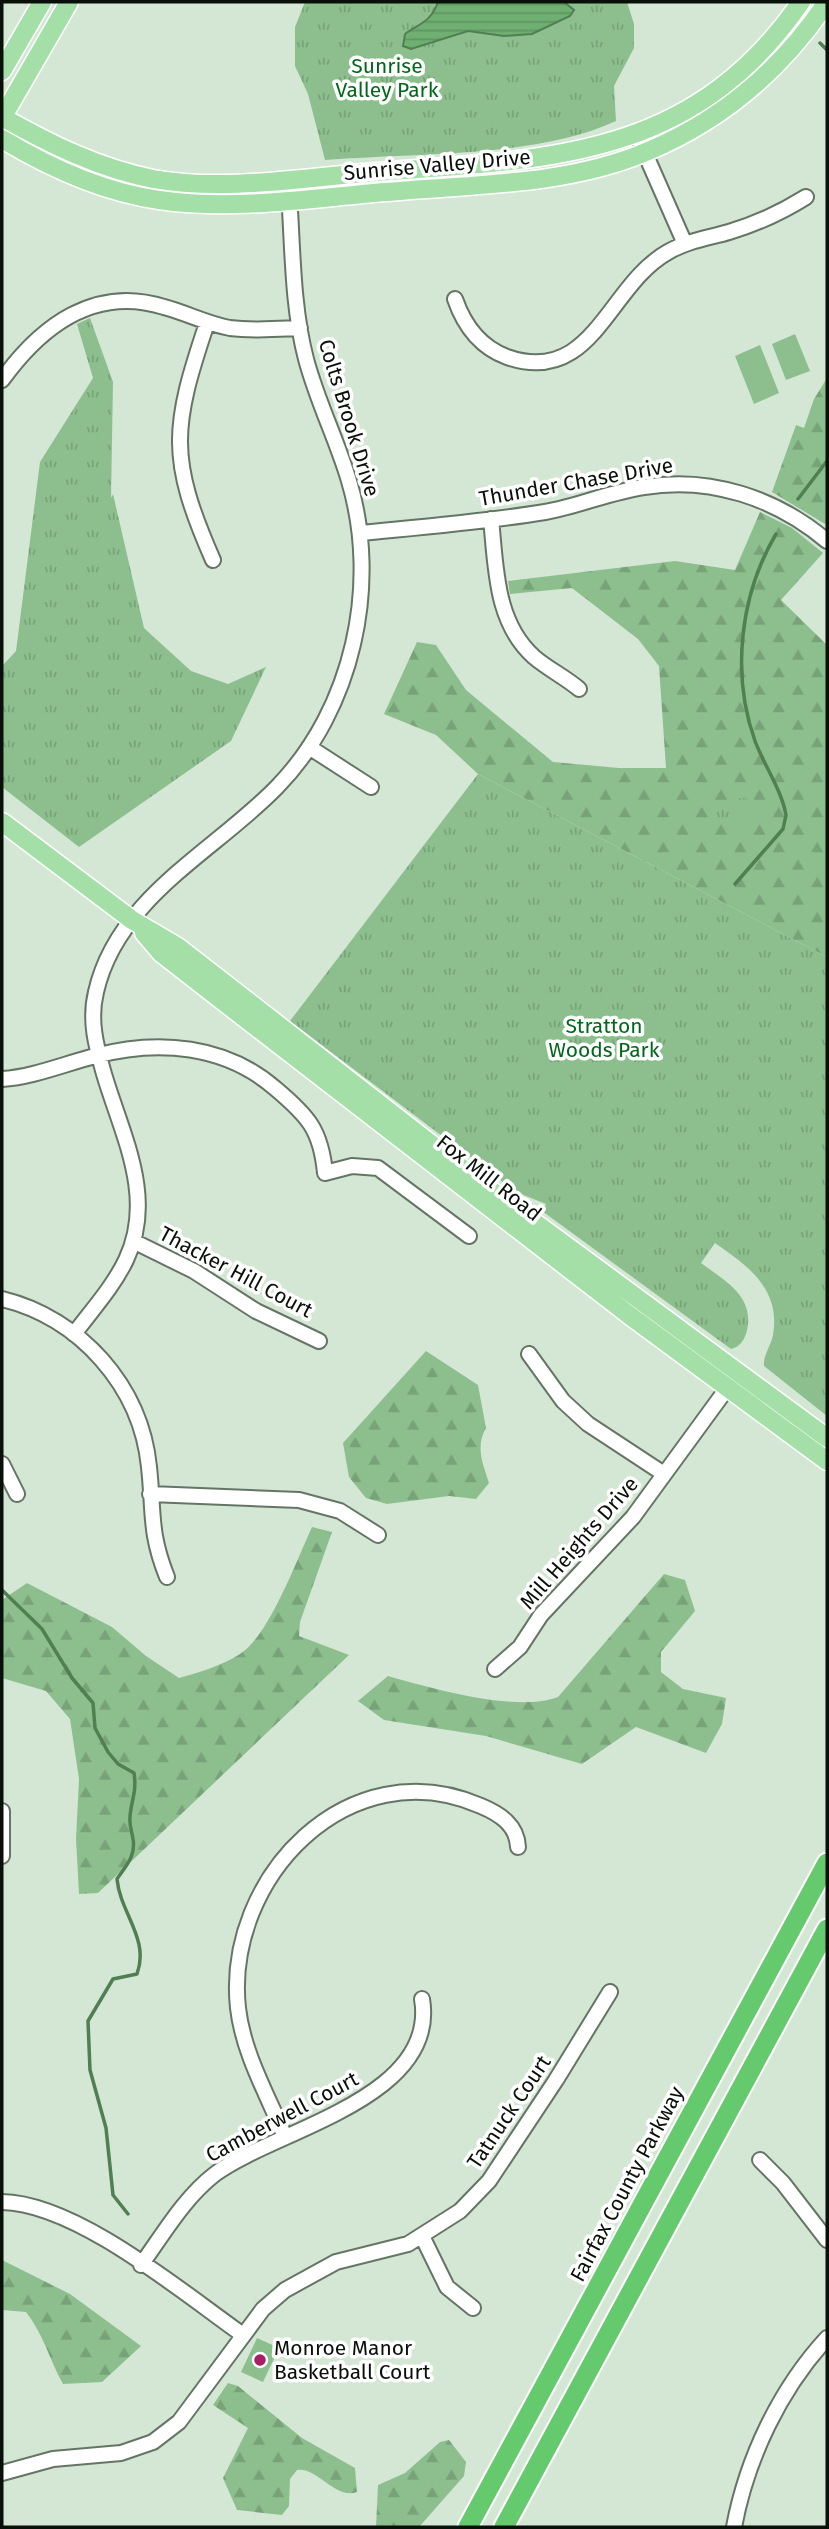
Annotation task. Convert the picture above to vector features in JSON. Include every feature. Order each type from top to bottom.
[{"type":"highway","name":"Fairfax County Parkway","points":[[468,2527],[827,1863]]},
{"type":"highway","points":[[504,2527],[827,1929]]},
{"type":"main road","points":[[2,71],[42,2]]},
{"type":"main road","points":[[2,118],[69,2]]},
{"type":"main road","name":"Sunrise Valley Drive","points":[[2,118],[70,153],[135,175],[201,184],[288,180],[552,157],[637,135],[677,115],[727,83],[762,51],[801,2]]},
{"type":"main road","name":"Sunrise Valley Drive","points":[[2,139],[68,174],[140,196],[215,204],[564,176],[646,152],[710,119],[762,80],[787,55],[827,2]]},
{"type":"main road","name":"Fox Mill Road","points":[[2,822],[132,920],[178,947],[481,1183],[827,1438]]},
{"type":"main road","name":"Fox Mill Road","points":[[132,920],[161,953],[211,992],[727,1388],[827,1461]]},
{"type":"street","points":[[637,135],[685,244]]},
{"type":"street","name":"Colts Brook Drive","points":[[74,1334],[114,1280],[133,1241],[138,1210],[138,1184],[92,1028],[96,989],[111,954],[132,920],[176,873],[256,808],[280,784],[309,747],[335,698],[353,643],[361,586],[359,533],[349,482],[313,385],[300,328],[288,180]]},
{"type":"street","points":[[456,299],[468,327],[489,347],[519,360],[552,360],[583,345],[639,273],[668,252],[685,244],[758,222],[806,197]]},
{"type":"street","points":[[2,380],[18,358],[50,326],[96,305],[114,302],[151,303],[207,323],[250,330],[300,328]]},
{"type":"street","points":[[207,323],[183,400],[179,446],[186,492],[213,560]]},
{"type":"street","name":"Thunder Chase Drive","points":[[359,533],[559,509],[644,487],[697,485],[729,490],[774,505],[796,517],[827,541]]},
{"type":"street","points":[[491,519],[499,594],[514,633],[534,657],[579,689]]},
{"type":"street","points":[[309,747],[371,787]]},
{"type":"street","points":[[2,1079],[139,1047],[174,1046],[216,1054],[260,1075],[296,1105],[322,1142],[325,1173],[352,1166],[378,1168],[469,1236]]},
{"type":"street","name":"Thacker Hill Court","points":[[133,1241],[194,1271],[256,1311],[319,1341]]},
{"type":"street","points":[[2,1299],[49,1317],[74,1334],[101,1357],[131,1403],[146,1446],[155,1547],[167,1577]]},
{"type":"street","points":[[529,1354],[563,1401],[588,1424],[664,1474]]},
{"type":"street","name":"Mill Heights Drive","points":[[495,1669],[520,1647],[541,1615],[598,1557],[740,1372]]},
{"type":"street","points":[[2,1464],[17,1494]]},
{"type":"street","points":[[150,1494],[299,1500],[340,1511],[378,1535]]},
{"type":"street","points":[[285,2137],[244,2037],[236,1982],[239,1954],[248,1917],[260,1891],[280,1862],[309,1832],[343,1810],[370,1799],[400,1794],[440,1796],[472,1802],[490,1810],[507,1821],[518,1847]]},
{"type":"street","points":[[2,1811],[2,1856]]},
{"type":"street","name":"Tatnuck Court","points":[[2,2473],[53,2459],[121,2453],[153,2442],[179,2422],[243,2335],[274,2299],[309,2274],[336,2262],[408,2244],[460,2211],[489,2181],[556,2081],[610,1992]]},
{"type":"street","name":"Camberwell Court","points":[[141,2265],[180,2208],[201,2187],[241,2158],[354,2105],[392,2074],[421,2034],[425,2017],[422,1999]]},
{"type":"street","points":[[760,2160],[783,2183],[827,2240]]},
{"type":"street","points":[[2,2202],[48,2211],[78,2223],[243,2335]]},
{"type":"street","points":[[422,2236],[447,2287],[473,2308]]},
{"type":"street","points":[[734,2527],[750,2469],[772,2418],[804,2367],[827,2338]]},
{"type":"green space","name":"Sunrise Valley Park","points":[[305,2],[627,2],[634,24],[634,48],[614,86],[616,121],[584,133],[512,148],[325,160],[308,94],[295,66],[295,27]]},
{"type":"green space","points":[[90,318],[113,382],[111,498],[113,494],[144,628],[191,671],[228,684],[266,667],[231,741],[79,847],[2,787],[2,666],[16,651],[40,462],[93,378],[77,324]]},
{"type":"green space","points":[[795,334],[810,371],[786,380],[772,344]]},
{"type":"green space","points":[[760,345],[779,393],[754,404],[735,356]]},
{"type":"green space","points":[[827,378],[825,524],[772,492],[796,425],[804,428],[814,399]]},
{"type":"green space","points":[[760,512],[792,528],[823,553],[781,600],[827,645],[827,957],[478,774],[436,735],[384,714],[417,642],[436,645],[466,690],[553,762],[619,768],[666,768],[659,666],[638,639],[572,588],[510,594],[508,581],[675,561],[735,570]]},
{"type":"green space","name":"Stratton Woods Park","points":[[478,774],[827,957],[827,1416],[764,1366],[773,1335],[772,1304],[767,1292],[750,1270],[715,1243],[701,1263],[737,1291],[747,1310],[748,1321],[744,1339],[731,1349],[542,1211],[546,1204],[516,1192],[290,1021]]},
{"type":"green space","points":[[747,797],[750,818],[711,825],[708,804]]},
{"type":"green space","points":[[426,1351],[478,1385],[486,1428],[481,1442],[481,1456],[489,1483],[476,1499],[449,1496],[387,1504],[366,1498],[349,1477],[343,1443]]},
{"type":"green space","points":[[312,1527],[332,1532],[300,1622],[299,1636],[349,1655],[98,1893],[79,1894],[76,1839],[79,1779],[70,1719],[46,1691],[2,1678],[2,1600],[27,1583],[112,1627],[146,1656],[179,1678],[225,1662],[251,1645],[272,1614]]},
{"type":"green space","points":[[664,1574],[685,1580],[695,1611],[661,1652],[661,1672],[683,1689],[726,1698],[722,1724],[706,1753],[636,1727],[582,1764],[486,1736],[384,1720],[358,1701],[388,1676],[497,1701],[540,1701],[558,1697]]},
{"type":"green space","points":[[2,2260],[70,2294],[141,2346],[102,2382],[63,2384],[26,2312],[2,2310]]},
{"type":"green space","name":"Monroe Manor Basketball Court","points":[[257,2338],[279,2348],[263,2382],[241,2372]]},
{"type":"green space","points":[[228,2383],[238,2386],[302,2438],[355,2468],[357,2492],[341,2492],[312,2473],[297,2470],[290,2479],[289,2506],[282,2515],[237,2510],[223,2478],[248,2428],[213,2405]]},
{"type":"green space","points":[[449,2440],[466,2462],[464,2476],[419,2527],[376,2527],[378,2485],[405,2473],[440,2442]]},
{"type":"shaded area","points":[[438,2],[564,2],[574,10],[570,16],[532,34],[504,36],[468,31],[411,49],[403,46],[405,34],[428,18]]},
{"type":"waterway","points":[[820,43],[827,50]]},
{"type":"waterway","points":[[798,499],[827,461]]},
{"type":"waterway","points":[[735,884],[783,829],[786,815],[781,797],[755,741],[743,689],[742,662],[747,609],[754,583],[776,534]]},
{"type":"waterway","points":[[2,1590],[42,1629],[72,1678],[93,1703],[95,1728],[108,1752],[118,1764],[134,1773],[130,1820],[134,1845],[130,1861],[117,1879],[137,1938],[140,1961],[137,1974],[113,1979],[88,2021],[90,2070],[106,2128],[113,2195],[128,2214]]},
{"type":"place","name":"Monroe Manor Basketball Court","points":[[260,2360]]}]
